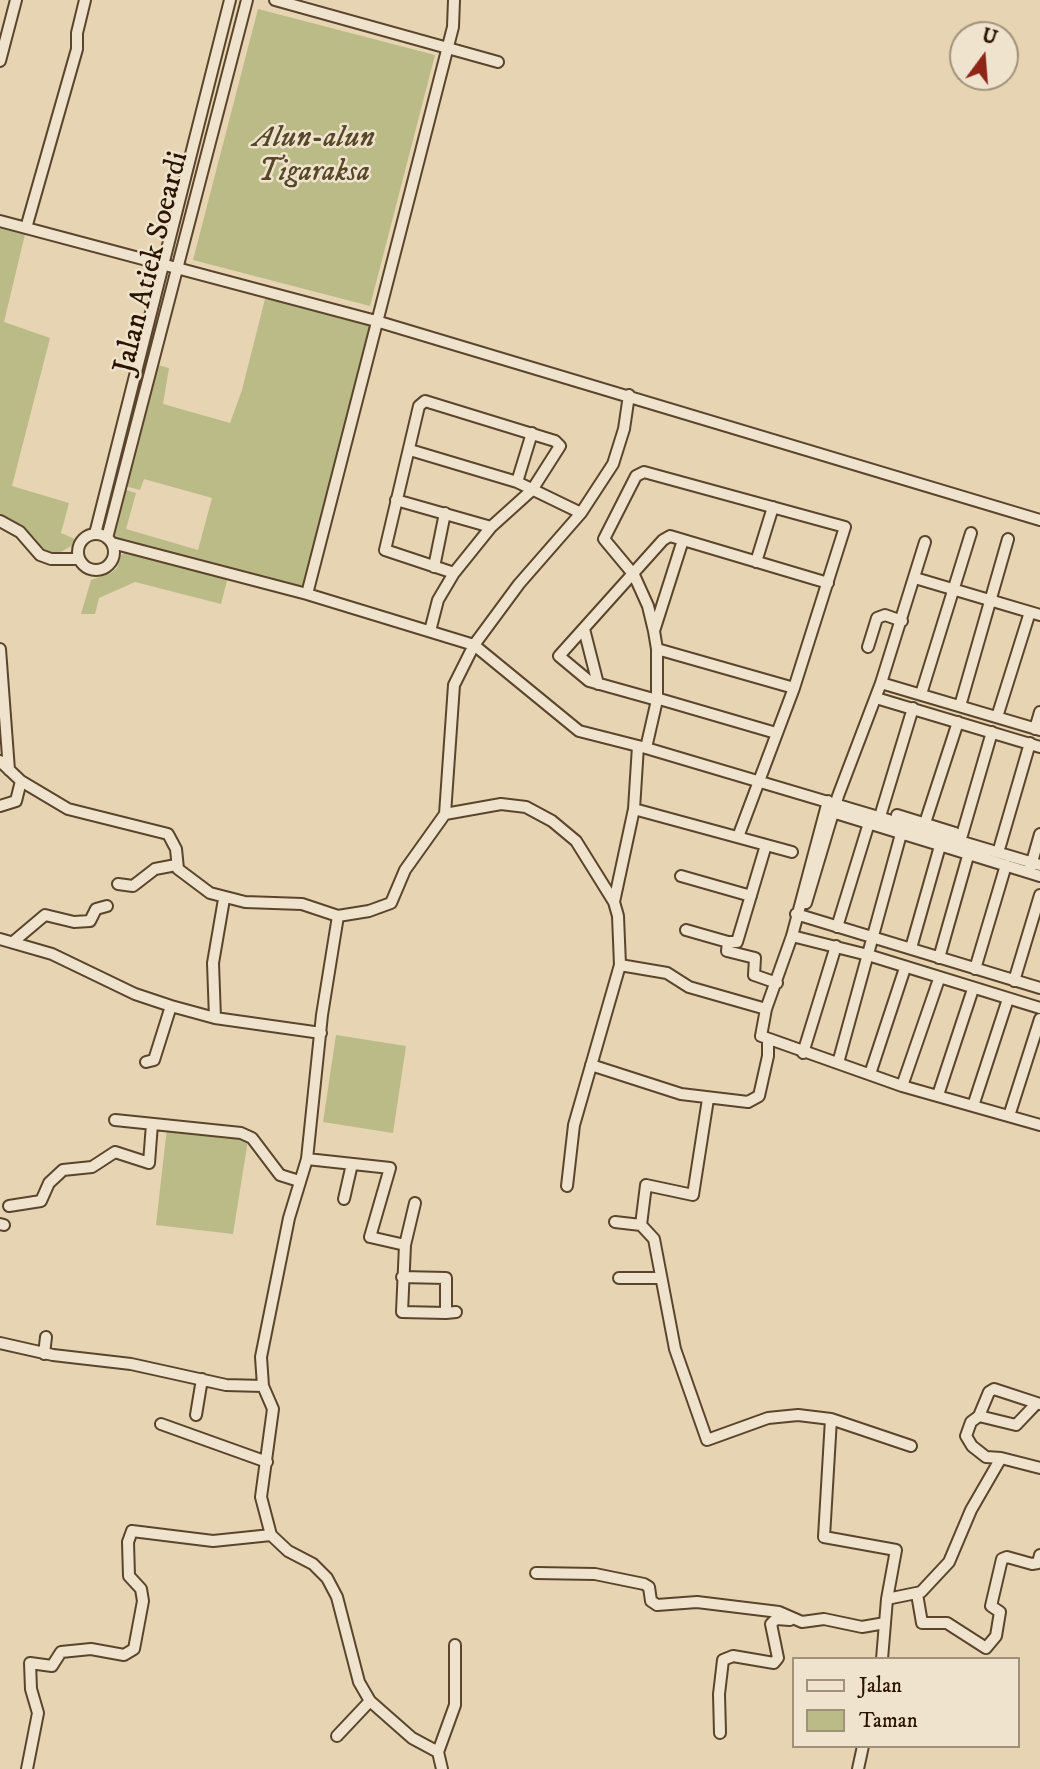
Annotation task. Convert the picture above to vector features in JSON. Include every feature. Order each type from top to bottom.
[{"type":"street","points":[[0,61],[16,0]]},
{"type":"street","points":[[26,228],[76,49],[85,0]]},
{"type":"street","name":"Jalan Atiek Soeardi","points":[[105,538],[163,263],[230,0]]},
{"type":"street","name":"Jalan Atiek Soeardi","points":[[105,538],[247,0]]},
{"type":"street","points":[[275,0],[498,62]]},
{"type":"street","points":[[307,594],[447,47],[454,0]]},
{"type":"street","points":[[0,221],[376,321],[1040,520]]},
{"type":"street","points":[[0,649],[4,766],[21,781],[68,809],[168,834],[176,849],[176,865],[197,885],[224,899],[302,904],[338,916],[369,911],[391,903],[411,861],[445,814],[454,685],[474,645],[519,584],[581,513],[612,464],[624,429],[629,395]]},
{"type":"street","points":[[430,631],[438,600],[454,573],[491,527],[532,490],[560,446],[555,441],[532,433],[425,401],[419,406],[385,550],[454,573]]},
{"type":"street","points":[[517,482],[532,433]]},
{"type":"street","points":[[410,450],[517,482],[581,513]]},
{"type":"street","points":[[614,902],[634,809],[642,747],[657,699],[657,649],[648,606],[634,575],[604,539],[639,472],[845,527],[794,688],[737,837]]},
{"type":"street","points":[[396,500],[491,527]]},
{"type":"street","points":[[757,562],[773,507]]},
{"type":"street","points":[[434,567],[445,513]]},
{"type":"street","points":[[0,521],[20,532],[40,555],[51,559],[79,559],[90,569],[104,568],[113,558],[105,538]]},
{"type":"street","points":[[921,694],[971,533]]},
{"type":"street","points":[[776,733],[589,681],[559,656],[663,540],[670,536],[828,583]]},
{"type":"street","points":[[79,559],[80,542],[105,538],[430,631],[474,645],[571,728],[1035,863]]},
{"type":"street","points":[[923,831],[1008,539]]},
{"type":"street","points":[[654,631],[684,540]]},
{"type":"street","points":[[925,542],[876,698],[832,805],[799,915],[766,1009],[761,1035],[768,1041],[902,1086],[1040,1125]]},
{"type":"street","points":[[915,578],[1035,614],[997,718]]},
{"type":"street","points":[[867,647],[879,617],[885,615],[902,621]]},
{"type":"street","points":[[584,629],[598,684]]},
{"type":"street","points":[[657,649],[794,688]]},
{"type":"street","points":[[881,683],[1038,729],[1040,712]]},
{"type":"street","points":[[876,698],[1035,745],[1000,846]]},
{"type":"street","points":[[956,721],[961,706]]},
{"type":"street","points":[[836,927],[877,819],[913,708]]},
{"type":"street","points":[[939,958],[969,843],[992,732]]},
{"type":"street","points":[[0,806],[16,801],[21,781]]},
{"type":"street","points":[[445,814],[501,804],[526,807],[552,821],[576,841],[614,902],[618,916],[620,965],[574,1125],[567,1186]]},
{"type":"street","points":[[634,809],[792,852]]},
{"type":"street","points":[[877,819],[901,834],[923,831],[940,846],[969,843],[1000,846],[1035,863]]},
{"type":"street","points":[[838,1063],[901,834]]},
{"type":"street","points":[[1040,834],[1035,863],[1040,876]]},
{"type":"street","points":[[969,843],[1006,865],[1035,863]]},
{"type":"street","points":[[686,930],[736,943],[766,845]]},
{"type":"street","points":[[870,1074],[940,846]]},
{"type":"street","points":[[118,884],[133,886],[155,869],[176,865]]},
{"type":"street","points":[[975,969],[1006,865]]},
{"type":"street","points":[[681,876],[751,896]]},
{"type":"street","points":[[972,1106],[1040,895]]},
{"type":"street","points":[[215,1018],[213,963],[224,899]]},
{"type":"street","points":[[13,942],[45,915],[74,922],[90,921],[96,909],[107,906]]},
{"type":"street","points":[[799,915],[1040,988]]},
{"type":"street","points":[[338,916],[307,1159],[299,1181],[261,1357],[263,1386],[273,1409],[261,1497],[271,1535],[289,1551],[313,1564],[327,1578],[343,1613],[359,1682],[370,1701],[412,1738],[438,1752]]},
{"type":"street","points":[[792,936],[868,955],[1040,1008]]},
{"type":"street","points":[[0,939],[52,954],[135,993],[171,1006],[215,1018],[321,1033]]},
{"type":"street","points":[[728,942],[727,951],[755,958],[754,975],[777,983]]},
{"type":"street","points":[[803,1053],[836,946]]},
{"type":"street","points":[[904,968],[910,948]]},
{"type":"street","points":[[620,965],[667,973],[689,987],[766,1009]]},
{"type":"street","points":[[902,1086],[939,979]]},
{"type":"street","points":[[1008,999],[1013,981]]},
{"type":"street","points":[[938,1095],[973,989]]},
{"type":"street","points":[[146,1062],[154,1060],[171,1006]]},
{"type":"street","points":[[1009,1116],[1040,1019]]},
{"type":"street","points":[[591,1065],[681,1094],[738,1103],[756,1099],[768,1056],[768,1041]]},
{"type":"street","points":[[641,1225],[646,1185],[693,1195],[708,1099]]},
{"type":"street","points":[[115,1120],[241,1133],[252,1139],[280,1175],[299,1181]]},
{"type":"street","points":[[9,1206],[41,1200],[49,1183],[63,1170],[92,1167],[115,1152],[149,1163],[152,1124]]},
{"type":"street","points":[[307,1159],[396,1170],[370,1237],[405,1245]]},
{"type":"street","points":[[344,1199],[352,1164]]},
{"type":"street","points":[[402,1277],[446,1278],[451,1312],[402,1312],[402,1277],[405,1245],[415,1203]]},
{"type":"street","points":[[615,1222],[641,1225],[654,1239],[675,1349],[702,1434],[707,1440],[768,1418],[798,1415],[831,1419],[911,1446]]},
{"type":"street","points":[[619,1278],[661,1279]]},
{"type":"street","points":[[44,1353],[46,1337]]},
{"type":"street","points":[[0,1343],[44,1353],[131,1364],[226,1385],[263,1386]]},
{"type":"street","points":[[196,1415],[202,1379]]},
{"type":"street","points":[[979,1416],[1016,1425],[1038,1403],[994,1389],[989,1392],[979,1416],[971,1422],[966,1436],[978,1453],[986,1457],[1040,1468]]},
{"type":"street","points":[[831,1419],[831,1464],[823,1535],[826,1539],[896,1550],[887,1599],[883,1657]]},
{"type":"street","points":[[161,1424],[267,1462]]},
{"type":"street","points":[[887,1599],[917,1594],[949,1562],[971,1510],[1001,1458]]},
{"type":"street","points":[[27,1769],[38,1713],[31,1689],[30,1663],[52,1666],[61,1652],[91,1648],[124,1655],[134,1649],[143,1601],[141,1588],[129,1576],[128,1542],[132,1531],[213,1541],[271,1535]]},
{"type":"street","points":[[917,1594],[922,1623],[947,1623],[986,1648],[996,1636],[1000,1612],[991,1606],[1002,1559],[1007,1557],[1032,1564],[1038,1563],[1040,1555]]},
{"type":"street","points":[[536,1573],[595,1574],[647,1585],[651,1601],[655,1604],[697,1602],[779,1612],[793,1620]]},
{"type":"street","points":[[720,1733],[719,1694],[723,1660],[733,1656],[774,1662],[778,1658],[771,1624],[776,1619],[824,1619],[862,1627],[885,1623]]},
{"type":"street","points":[[442,1769],[438,1752],[455,1705],[455,1645]]},
{"type":"street","points":[[337,1736],[370,1701]]},
{"type":"street","points":[[858,1769],[863,1748]]},
{"type":"green space","name":"Alun-alun Tigaraksa","points":[[258,9],[435,55],[370,306],[193,260]]},
{"type":"green space","points":[[0,223],[26,230],[4,322],[50,338],[12,486],[69,503],[61,533],[75,539],[73,545],[59,553],[46,553],[0,519]]},
{"type":"green space","points":[[266,295],[373,325],[306,592],[113,543],[108,537],[120,488],[136,493],[126,529],[198,550],[212,498],[144,479],[140,490],[121,485],[154,364],[169,368],[163,404],[230,423],[242,390]]},
{"type":"green space","points":[[127,551],[228,577],[221,604],[135,582],[99,598],[95,614],[81,614],[91,580],[111,573],[117,568],[121,555]]},
{"type":"green space","points":[[336,1035],[406,1046],[393,1133],[323,1122]]},
{"type":"green space","points":[[167,1128],[248,1140],[233,1234],[156,1225]]}]
